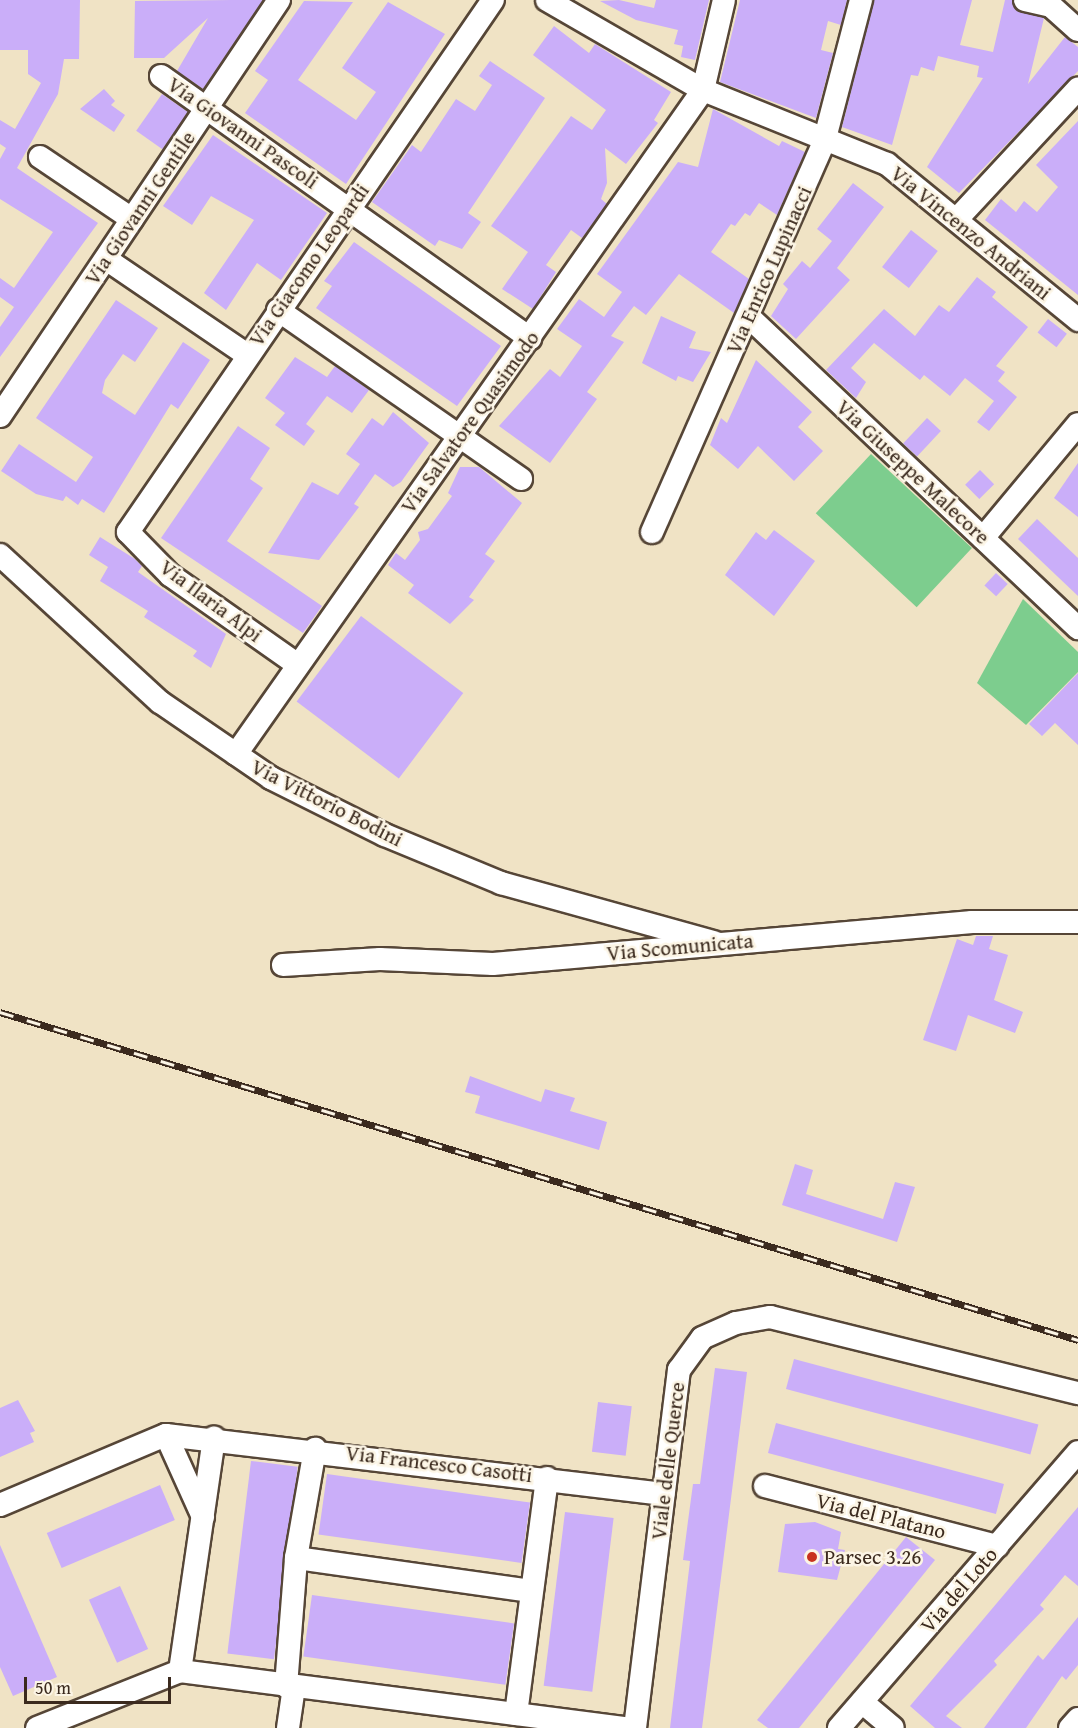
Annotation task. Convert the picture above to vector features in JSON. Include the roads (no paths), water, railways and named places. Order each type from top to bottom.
[{"type":"street","name":"Via Giovanni Gentile","points":[[0,416],[279,0]]},
{"type":"street","name":"Via Giacomo Leopardi","points":[[128,532],[247,355],[494,0]]},
{"type":"street","name":"Via Vincenzo Andriani","points":[[547,0],[703,90],[824,142],[887,164],[1078,320]]},
{"type":"street","points":[[703,90],[724,0]]},
{"type":"street","name":"Via Enrico Lupinacci","points":[[652,532],[749,317],[824,142],[861,0]]},
{"type":"street","points":[[1025,0],[1051,6],[1078,30]]},
{"type":"street","name":"Via Giovanni Pascoli","points":[[161,76],[205,110],[350,207],[530,338]]},
{"type":"street","points":[[957,219],[1078,89]]},
{"type":"street","name":"Via Salvatore Quasimodo","points":[[236,754],[703,90]]},
{"type":"street","points":[[40,157],[132,219]]},
{"type":"street","points":[[106,259],[247,355]]},
{"type":"street","points":[[278,310],[521,479]]},
{"type":"street","name":"Via Giuseppe Malecore","points":[[749,317],[1078,628]]},
{"type":"street","points":[[983,538],[1078,424]]},
{"type":"street","name":"Via Ilaria Alpi","points":[[128,532],[171,575],[298,665]]},
{"type":"street","name":"Via Vittorio Bodini","points":[[0,555],[160,702],[236,754],[385,836],[501,883],[714,942]]},
{"type":"street","name":"Via Scomunicata","points":[[283,965],[380,959],[493,964],[714,942],[972,922],[1078,922]]},
{"type":"street","name":"Viale delle Querce","points":[[635,1728],[679,1370],[702,1338],[736,1323],[770,1317],[1078,1393]]},
{"type":"street","points":[[166,1435],[203,1517]]},
{"type":"street","name":"Via Francesco Casotti","points":[[0,1505],[166,1435],[214,1437],[664,1494]]},
{"type":"street","points":[[180,1671],[214,1437]]},
{"type":"street","points":[[288,1728],[296,1558],[315,1449]]},
{"type":"street","name":"Via del Loto","points":[[839,1728],[1078,1452]]},
{"type":"street","points":[[516,1714],[547,1478]]},
{"type":"street","name":"Via del Platano","points":[[765,1486],[997,1546]]},
{"type":"street","points":[[296,1558],[531,1591]]},
{"type":"street","points":[[38,1728],[180,1671],[627,1728]]},
{"type":"street","points":[[862,1702],[893,1728]]},
{"type":"street","points":[[1070,1728],[1078,1719]]},
{"type":"railway","points":[[0,1012],[1078,1340]]},
{"type":"place","name":"Parsec 3.26","points":[[812,1557]]}]
